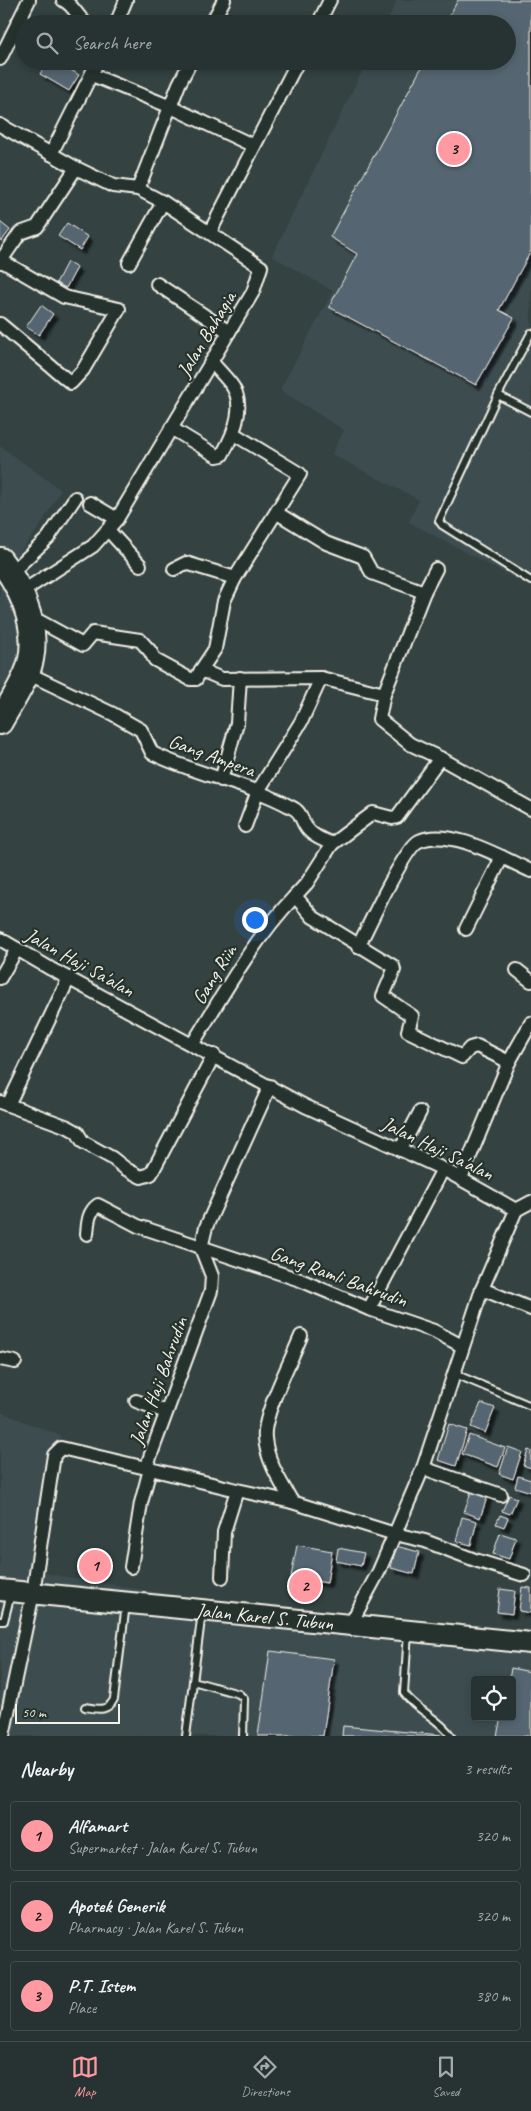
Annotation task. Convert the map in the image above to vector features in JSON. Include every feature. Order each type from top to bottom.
[{"type":"highway","points":[[0,722],[27,673],[33,645],[28,615],[10,575]]},
{"type":"main road","name":"Jalan Karel S. Tubun","points":[[6,1590],[531,1643]]},
{"type":"street","points":[[22,15],[29,0]]},
{"type":"street","points":[[63,0],[72,5],[77,15]]},
{"type":"street","points":[[120,15],[126,0]]},
{"type":"street","points":[[216,15],[224,0]]},
{"type":"street","points":[[322,15],[328,1]]},
{"type":"street","points":[[0,59],[15,28]]},
{"type":"street","points":[[51,154],[94,70]]},
{"type":"street","points":[[138,189],[179,84],[186,70]]},
{"type":"street","points":[[210,232],[293,70]]},
{"type":"street","points":[[92,75],[171,107],[254,146]]},
{"type":"street","name":"Jalan Bahagia","points":[[0,125],[76,168],[113,186],[138,189],[163,202],[261,267],[253,292],[117,519],[93,546],[10,575]]},
{"type":"street","points":[[0,324],[71,383],[83,370],[119,309],[64,297],[1,261],[20,232],[37,227],[76,168]]},
{"type":"street","points":[[129,264],[163,202]]},
{"type":"street","points":[[157,284],[230,332]]},
{"type":"street","points":[[171,428],[219,456],[234,434],[237,401],[234,388],[212,362]]},
{"type":"street","points":[[28,615],[83,645],[93,633],[136,638],[146,645],[155,660],[190,679],[196,679],[215,649],[224,601],[235,578],[300,474],[234,434]]},
{"type":"street","points":[[10,575],[48,538],[75,498]]},
{"type":"street","points":[[90,503],[117,519]]},
{"type":"street","points":[[277,513],[326,543],[363,557],[372,573],[424,592]]},
{"type":"street","points":[[108,530],[140,565]]},
{"type":"street","points":[[174,569],[186,563],[235,578]]},
{"type":"street","points":[[436,569],[424,592],[384,694],[378,719],[410,744],[440,758],[531,809]]},
{"type":"street","points":[[202,670],[222,678],[320,678],[384,694]]},
{"type":"street","name":"Gang Ampera","points":[[27,673],[113,714],[141,730],[152,753],[221,780],[258,791],[301,812],[310,832],[332,844]]},
{"type":"street","points":[[221,780],[237,723],[240,678]]},
{"type":"street","points":[[245,826],[258,791],[301,722],[320,678]]},
{"type":"street","points":[[332,844],[373,813],[392,818],[397,817],[440,758]]},
{"type":"street","points":[[358,947],[389,885],[411,847],[418,841],[434,838],[458,840],[502,857],[531,871]]},
{"type":"street","name":"Gang Riin","points":[[192,1045],[257,940],[271,921],[307,883],[332,844]]},
{"type":"street","points":[[466,929],[502,857]]},
{"type":"street","points":[[295,896],[313,917],[394,968],[383,996],[412,1016],[408,1030],[462,1057],[470,1048],[477,1046],[509,1062]]},
{"type":"street","name":"Jalan Haji Sa'alan","points":[[0,939],[305,1106],[443,1169],[516,1210]]},
{"type":"street","points":[[0,978],[17,949]]},
{"type":"street","points":[[516,970],[531,981]]},
{"type":"street","points":[[69,978],[4,1103],[72,1129],[85,1144],[112,1158],[126,1169],[141,1177],[147,1177],[151,1174],[214,1056]]},
{"type":"street","points":[[461,1178],[509,1062],[531,1023]]},
{"type":"street","points":[[202,1248],[206,1226],[270,1086]]},
{"type":"street","points":[[400,1150],[420,1112]]},
{"type":"street","points":[[369,1309],[443,1169]]},
{"type":"street","points":[[350,1625],[379,1571],[423,1468],[482,1289],[516,1210],[531,1202]]},
{"type":"street","name":"Gang Ramli Bahrudin","points":[[87,1234],[88,1221],[92,1211],[98,1205],[138,1226],[300,1280],[369,1309],[434,1330],[462,1346]]},
{"type":"street","name":"Jalan Haji Bahrudin","points":[[32,1593],[57,1450],[66,1448],[148,1468],[166,1412],[211,1291],[212,1276],[202,1248]]},
{"type":"street","points":[[482,1289],[531,1309]]},
{"type":"street","points":[[292,1502],[270,1462],[264,1437],[267,1419],[301,1336]]},
{"type":"street","points":[[0,1359],[15,1362]]},
{"type":"street","points":[[136,1401],[166,1412]]},
{"type":"street","points":[[131,1567],[148,1468],[292,1502],[395,1534],[425,1541],[475,1560],[524,1574]]},
{"type":"street","points":[[423,1468],[501,1495]]},
{"type":"street","points":[[222,1578],[224,1532],[237,1490]]},
{"type":"street","points":[[3,1736],[32,1593]]},
{"type":"lane","points":[[531,333],[498,395],[439,521],[442,526],[531,581]]},
{"type":"lane","points":[[498,395],[531,412]]},
{"type":"lane","points":[[455,1374],[531,1406]]},
{"type":"lane","points":[[0,1622],[4,1621],[6,1617],[6,1590]]},
{"type":"lane","points":[[86,1707],[100,1710],[109,1707],[114,1699],[126,1603]]},
{"type":"lane","points":[[186,1736],[202,1610]]},
{"type":"lane","points":[[408,1631],[404,1693],[417,1708],[442,1723],[451,1736]]},
{"type":"lane","points":[[193,1681],[239,1694],[244,1699],[243,1736]]},
{"type":"shaded area","points":[[397,0],[531,0],[531,587],[409,522],[419,500],[332,454],[344,430],[280,390],[333,291],[272,256],[363,70],[516,70],[516,15],[390,15]]},
{"type":"shaded area","points":[[0,446],[61,490],[40,526],[0,577]]},
{"type":"shaded area","points":[[0,586],[10,601],[24,654],[0,701]]},
{"type":"shaded area","points":[[0,1412],[61,1436],[37,1572],[173,1595],[531,1632],[531,1736],[0,1736]]},
{"type":"building","points":[[458,0],[531,0],[531,251],[499,310],[514,318],[476,385],[329,307],[357,254],[330,237],[420,70],[516,70],[516,15],[450,15]]},
{"type":"building","points":[[42,70],[71,70],[79,75],[69,91],[40,74]]},
{"type":"building","points":[[0,222],[10,230],[2,241],[0,240]]},
{"type":"building","points":[[67,223],[88,237],[80,250],[58,236]]},
{"type":"building","points":[[67,262],[77,268],[66,288],[56,283]]},
{"type":"building","points":[[41,305],[53,314],[39,335],[26,327]]},
{"type":"building","points":[[481,1403],[495,1408],[485,1433],[471,1427]]},
{"type":"building","points":[[449,1424],[467,1430],[456,1466],[438,1460]]},
{"type":"building","points":[[469,1435],[505,1448],[498,1467],[462,1454]]},
{"type":"building","points":[[508,1447],[522,1452],[513,1479],[499,1474]]},
{"type":"building","points":[[528,1450],[531,1451],[531,1468],[523,1465]]},
{"type":"building","points":[[518,1476],[531,1480],[531,1492],[515,1487]]},
{"type":"building","points":[[472,1489],[488,1495],[480,1518],[464,1512]]},
{"type":"building","points":[[509,1495],[517,1498],[510,1514],[502,1511]]},
{"type":"building","points":[[500,1515],[508,1518],[504,1527],[496,1524]]},
{"type":"building","points":[[462,1517],[477,1521],[471,1545],[456,1541]]},
{"type":"building","points":[[500,1533],[516,1538],[509,1559],[493,1554]]},
{"type":"building","points":[[297,1545],[332,1551],[327,1583],[291,1577]]},
{"type":"building","points":[[396,1546],[419,1552],[414,1574],[391,1568]]},
{"type":"building","points":[[338,1548],[364,1553],[361,1566],[336,1561]]},
{"type":"building","points":[[522,1587],[531,1588],[531,1613],[519,1611]]},
{"type":"building","points":[[500,1589],[515,1591],[512,1614],[497,1612]]},
{"type":"building","points":[[270,1651],[334,1659],[323,1736],[258,1736]]},
{"type":"building","points":[[511,1668],[531,1672],[531,1736],[497,1736],[500,1721],[516,1721],[516,1676],[510,1676]]},
{"type":"building","points":[[343,1726],[441,1735],[441,1736],[342,1736]]},
{"type":"place","name":"P.T. Istem","points":[[454,149]]},
{"type":"place","name":"Alfamart","points":[[95,1566]]},
{"type":"place","name":"Apotek Generik","points":[[305,1586]]}]
